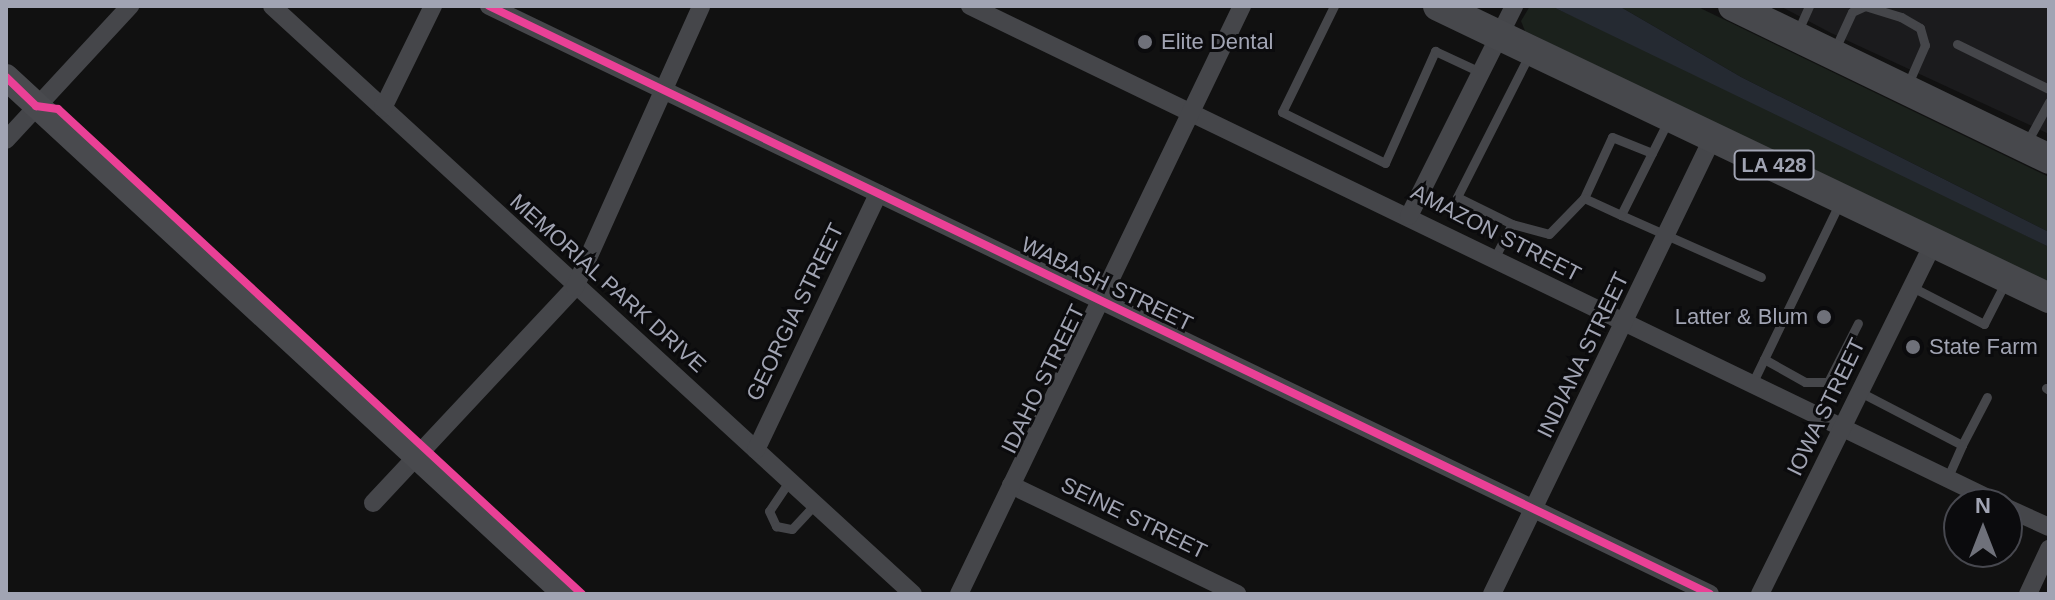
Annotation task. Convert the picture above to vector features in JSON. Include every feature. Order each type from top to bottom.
[{"type":"main road","name":"LA 428","points":[[1438,6],[1714,135],[2049,298]]},
{"type":"main road","points":[[1733,6],[2037,153]]},
{"type":"street","points":[[6,140],[130,6]]},
{"type":"street","name":"MEMORIAL PARK DRIVE","points":[[272,6],[913,594]]},
{"type":"street","points":[[383,108],[433,6]]},
{"type":"street","name":"WABASH STREET","points":[[489,6],[663,87],[878,194],[1710,594]]},
{"type":"street","points":[[373,503],[575,287],[701,6]]},
{"type":"street","name":"IDAHO STREET","points":[[959,594],[1242,6]]},
{"type":"street","points":[[1409,216],[1514,6]]},
{"type":"street","name":"AMAZON STREET","points":[[974,7],[1965,488]]},
{"type":"street","points":[[6,77],[419,454],[566,594]]},
{"type":"street","name":"INDIANA STREET","points":[[1492,594],[1625,325],[1714,135]]},
{"type":"street","name":"GEORGIA STREET","points":[[756,450],[878,194]]},
{"type":"street","name":"IOWA STREET","points":[[1760,594],[1934,242]]},
{"type":"street","name":"SEINE STREET","points":[[1011,485],[1237,594]]},
{"type":"street","points":[[2023,515],[2049,527]]},
{"type":"street","points":[[2028,594],[2049,549]]},
{"type":"lane","points":[[1334,6],[1282,112],[1385,163],[1435,51],[1480,72]]},
{"type":"lane","points":[[1795,36],[1809,6]]},
{"type":"lane","points":[[1833,54],[1852,12],[1865,6],[1901,17],[1920,28],[1925,45],[1905,89]]},
{"type":"lane","points":[[1957,44],[2049,89]]},
{"type":"lane","points":[[1532,51],[1457,197],[1512,224],[1549,234],[1584,198],[1612,137],[1652,153]]},
{"type":"lane","points":[[2037,153],[2049,102]]},
{"type":"lane","points":[[1621,215],[1671,115]]},
{"type":"lane","points":[[1584,198],[1761,277]]},
{"type":"lane","points":[[1751,386],[1842,198]]},
{"type":"lane","points":[[1494,259],[1512,224]]},
{"type":"lane","points":[[1912,287],[1984,324],[2007,278]]},
{"type":"lane","points":[[1764,359],[1805,382],[1828,382],[1858,323]]},
{"type":"lane","points":[[1796,407],[1805,382]]},
{"type":"lane","points":[[1860,392],[1962,445]]},
{"type":"lane","points":[[1946,479],[1987,397]]},
{"type":"lane","points":[[790,480],[769,511],[776,526],[792,529],[815,504]]},
{"type":"shaded area","points":[[1530,6],[1551,6],[1734,90],[2049,247],[2049,287],[1525,31],[1521,21]]},
{"type":"shaded area","points":[[1551,6],[1619,6],[1741,77],[2049,232],[2049,247]]},
{"type":"shaded area","points":[[1619,6],[1696,6],[2049,177],[2049,232],[1741,77]]},
{"type":"shaded area","points":[[1780,6],[2049,6],[2049,134],[1831,33]]},
{"type":"cycle path","points":[[489,6],[1710,594]]},
{"type":"cycle path","points":[[6,77],[36,106],[58,109],[582,594]]},
{"type":"place","name":"Elite Dental","points":[[1145,42]]},
{"type":"place","name":"Latter & Blum","points":[[1824,317]]},
{"type":"place","name":"State Farm","points":[[1913,347]]}]
